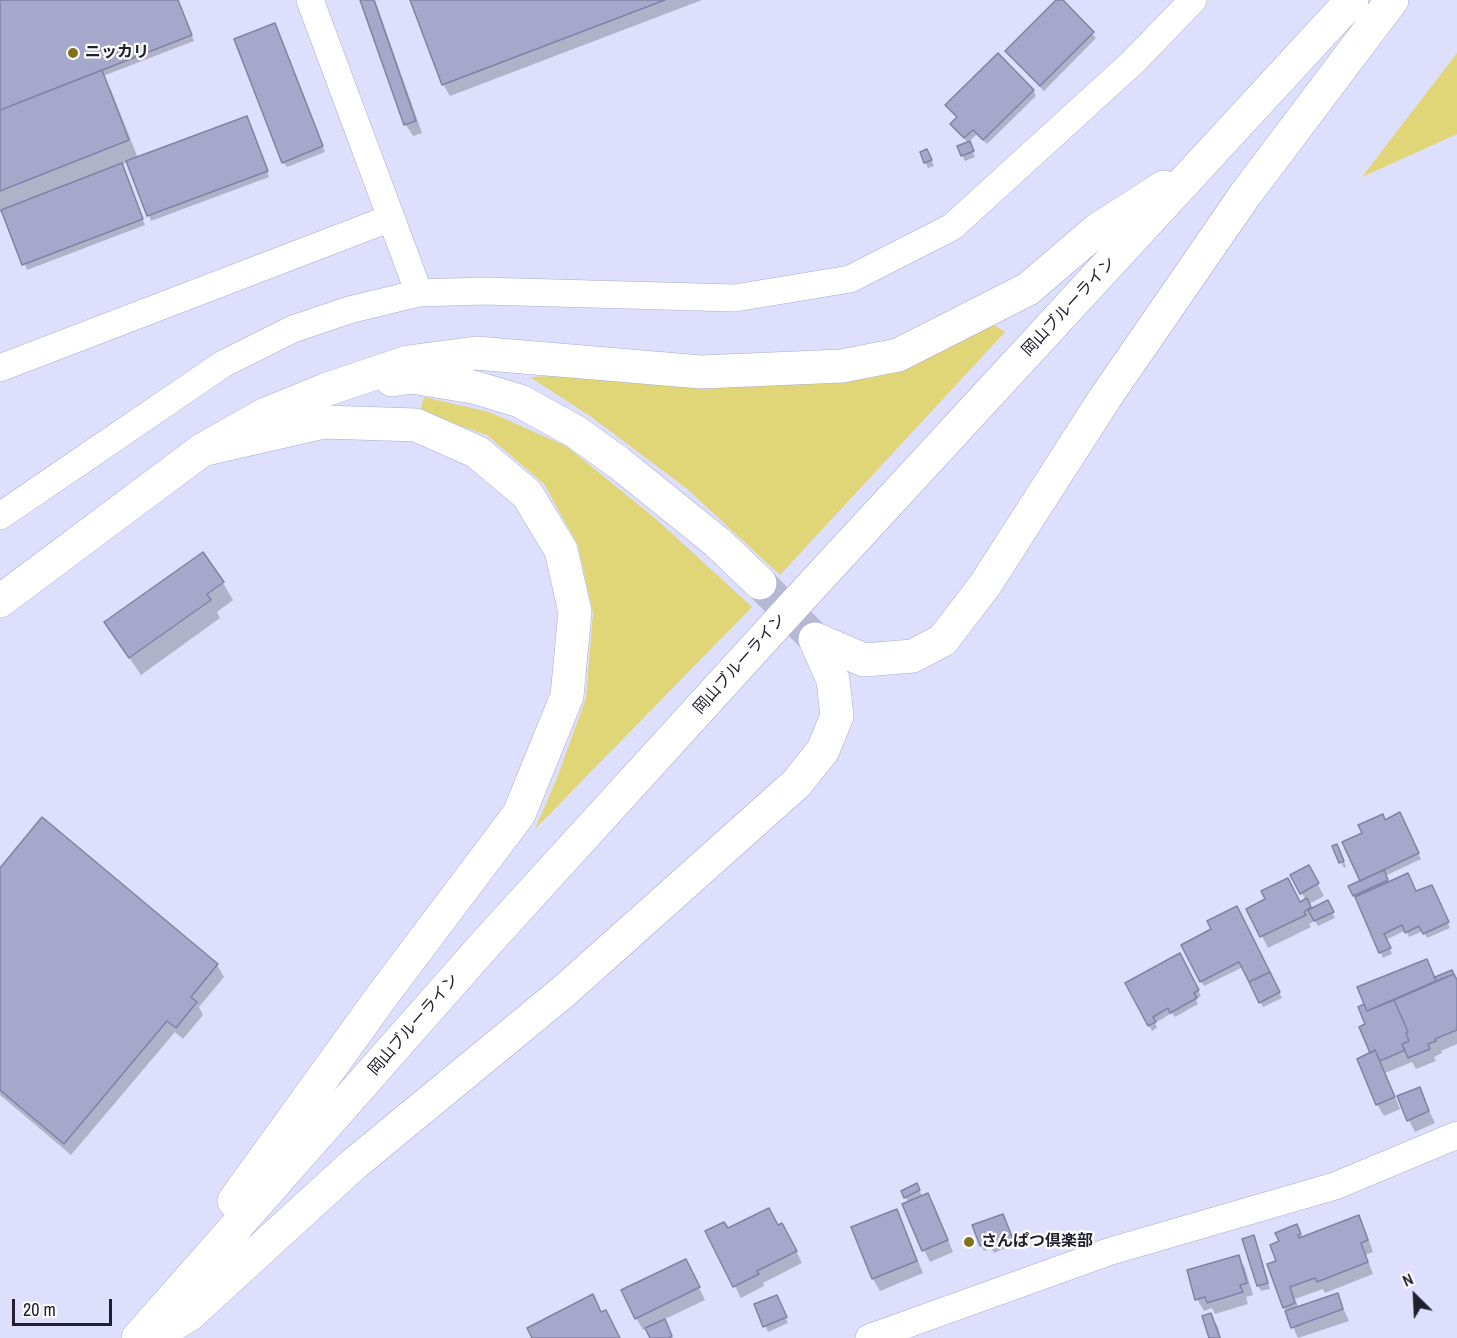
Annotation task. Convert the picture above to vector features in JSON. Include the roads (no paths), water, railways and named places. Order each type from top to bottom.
[{"type":"main road","name":"岡山ブルーライン","points":[[136,1338],[497,931],[794,604],[1352,0]]},
{"type":"main road","points":[[152,1338],[190,1314],[354,1164],[563,992],[797,783],[823,750],[837,716],[833,680],[815,639],[864,660],[913,656],[943,640],[986,585],[1105,398],[1245,195],[1392,0]]},
{"type":"main road","points":[[0,601],[202,450],[266,414],[325,390],[408,362],[476,353],[701,372],[843,366],[898,354],[1028,289],[1097,230],[1206,159]]},
{"type":"main road","points":[[325,390],[412,378],[473,387],[520,401],[576,432],[619,463],[717,542],[760,583]]},
{"type":"main road","points":[[136,1338],[382,996],[519,814],[567,696],[575,612],[561,550],[527,494],[477,452],[416,425],[324,422],[202,450]]},
{"type":"street","points":[[310,0],[419,293]]},
{"type":"street","points":[[0,516],[223,364],[293,329],[349,310],[419,293],[483,291],[735,298],[850,279],[952,227],[1133,62],[1193,0]]},
{"type":"street","points":[[0,368],[391,218]]},
{"type":"street","points":[[869,1338],[1111,1251],[1335,1186],[1457,1136]]},
{"type":"tunnel","points":[[760,583],[815,639]]},
{"type":"place","name":"ニッカリ","points":[[73,53]]},
{"type":"place","name":"さんぱつ倶楽部","points":[[969,1242]]}]
